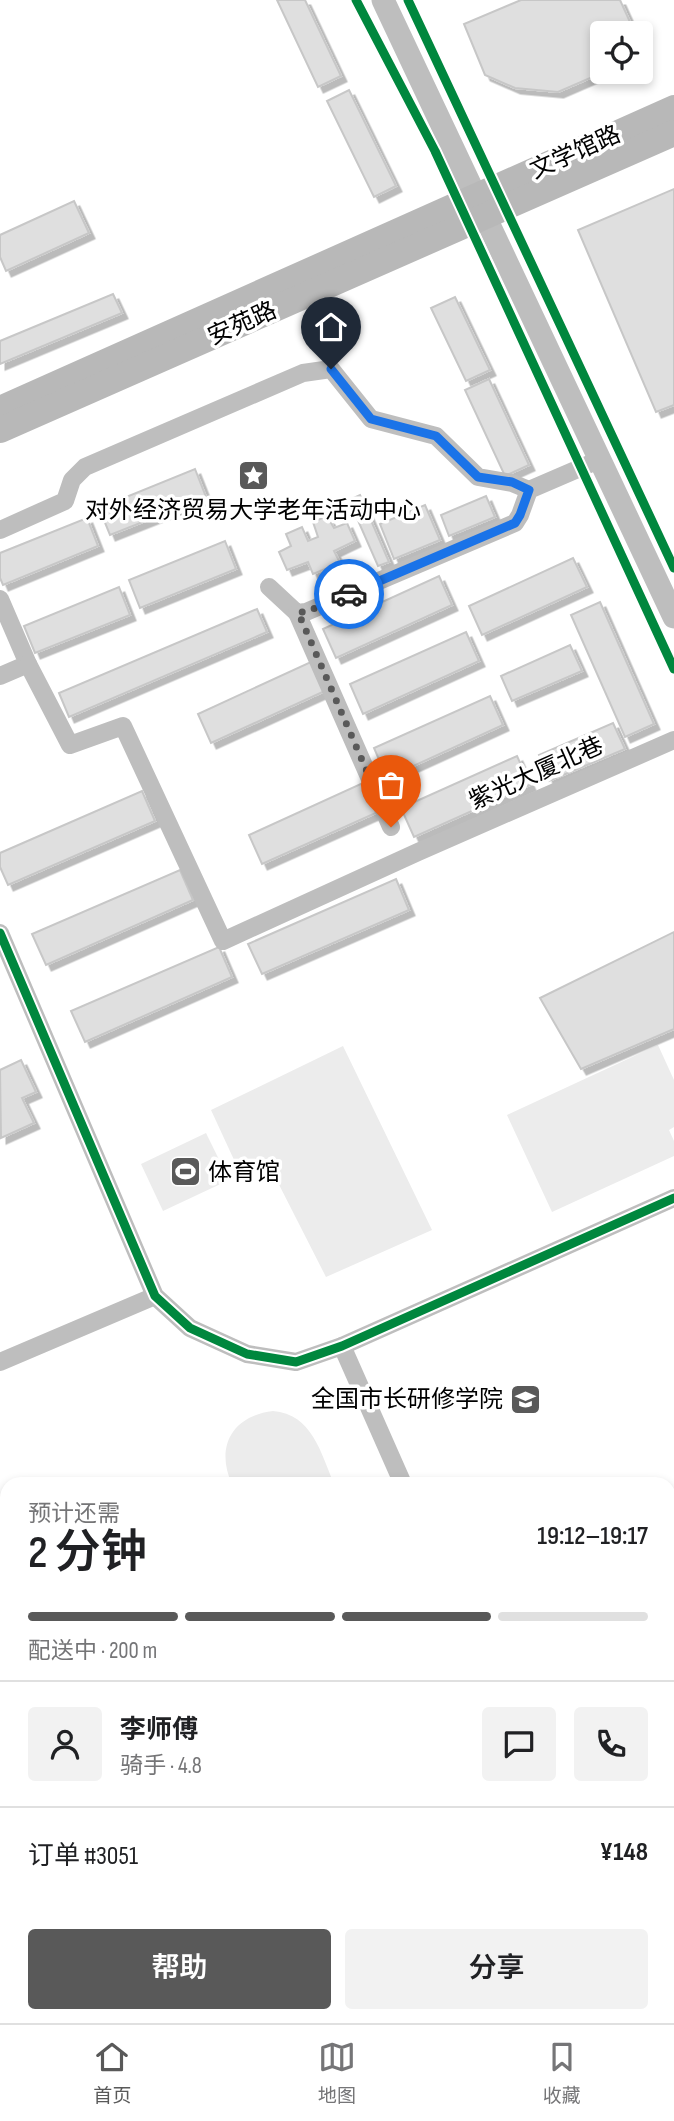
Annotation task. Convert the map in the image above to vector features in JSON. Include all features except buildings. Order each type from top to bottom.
[{"type":"main road","name":"文学馆路","points":[[480,206],[674,108]]},
{"type":"main road","name":"文学馆路","points":[[480,206],[674,133]]},
{"type":"main road","name":"安苑路","points":[[0,409],[480,206]]},
{"type":"main road","name":"安苑路","points":[[0,430],[480,206]]},
{"type":"street","points":[[383,0],[674,617]]},
{"type":"street","points":[[0,530],[65,501],[72,480],[85,467],[303,373],[331,369],[371,419],[436,436],[478,477],[512,482],[529,490]]},
{"type":"street","points":[[298,612],[306,612],[515,523],[529,490],[601,459]]},
{"type":"street","points":[[269,587],[298,612],[391,827]]},
{"type":"street","points":[[0,599],[28,664],[0,676]]},
{"type":"street","name":"紫光大厦北巷","points":[[28,664],[71,745],[123,726],[223,941],[674,740]]},
{"type":"street","points":[[0,933],[155,1296],[190,1328],[247,1354],[296,1362],[342,1346],[674,1198]]},
{"type":"street","points":[[0,1362],[155,1296]]},
{"type":"street","points":[[342,1346],[400,1477]]},
{"type":"shaded area","points":[[658,1045],[674,1080],[674,1127],[669,1130],[674,1141],[674,1156],[552,1212],[507,1115]]},
{"type":"shaded area","points":[[343,1046],[432,1230],[326,1277],[269,1165],[241,1175],[211,1110]]},
{"type":"shaded area","name":"体育馆","points":[[206,1133],[229,1180],[163,1211],[141,1164]]},
{"type":"shaded area","points":[[273,1411],[297,1419],[313,1437],[331,1477],[230,1477],[225,1458],[231,1436],[247,1419]]},
{"type":"cycle path","points":[[356,0],[435,151],[674,669]]},
{"type":"cycle path","points":[[408,0],[674,568]]},
{"type":"cycle path","points":[[0,933],[155,1296],[190,1328],[247,1354],[296,1362],[342,1346],[674,1198]]},
{"type":"way so far","points":[[349,594],[306,612],[298,612],[391,827]]},
{"type":"place","name":"对外经济贸易大学老年活动中心","points":[[253,476]]},
{"type":"place","name":"体育馆","points":[[185,1172]]},
{"type":"place","name":"全国市长研修学院","points":[[526,1399]]},
{"type":"route","points":[[331,369],[371,419],[436,436],[478,477],[512,482],[529,490],[515,523],[349,594]]}]
